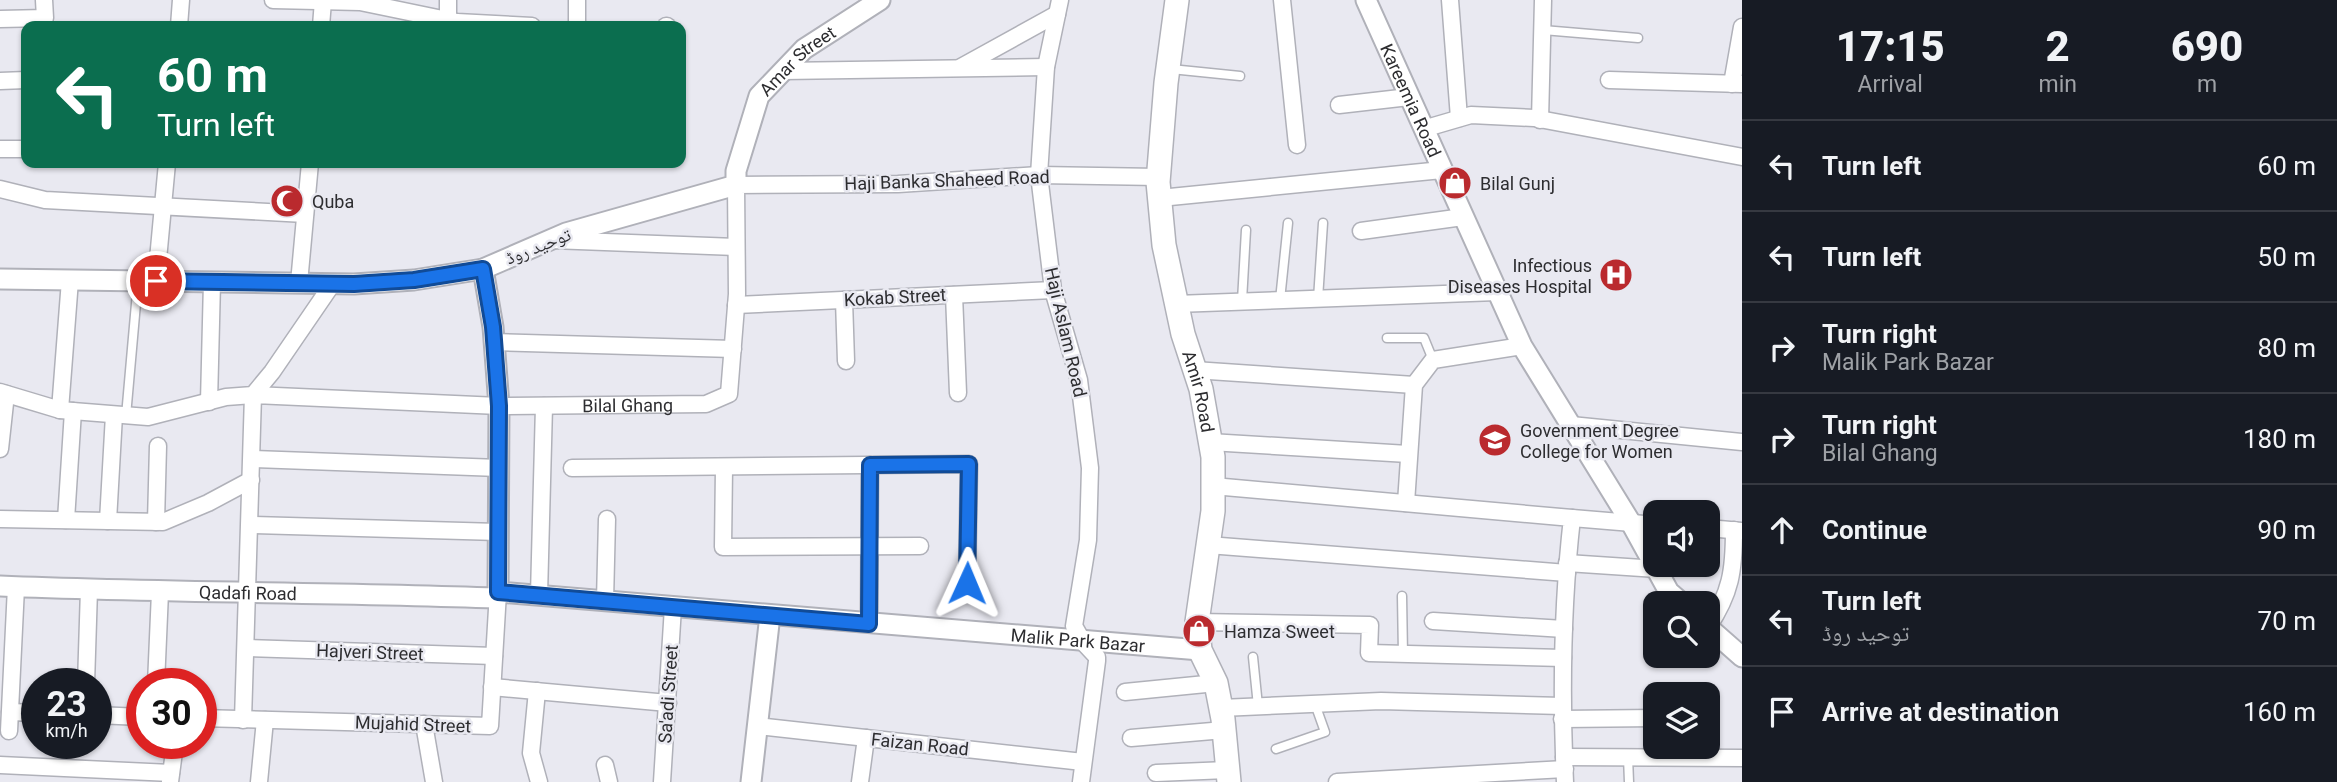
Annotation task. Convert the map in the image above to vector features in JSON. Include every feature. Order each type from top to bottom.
[{"type":"main road","name":"Amir Road","points":[[1177,0],[1168,69],[1159,188],[1164,244],[1183,334],[1200,389],[1210,442],[1213,511],[1197,622],[1200,650],[1216,683],[1228,776]]},
{"type":"street","points":[[0,19],[45,18],[44,0]]},
{"type":"street","points":[[179,21],[181,0]]},
{"type":"street","points":[[273,0],[360,2],[462,21]]},
{"type":"street","points":[[448,0],[448,20]]},
{"type":"street","points":[[577,21],[578,0]]},
{"type":"street","name":"Amar Street","points":[[736,185],[736,171],[760,96],[804,48],[880,0]]},
{"type":"street","points":[[1282,0],[1297,145]]},
{"type":"street","name":"Kareemia Road","points":[[1366,0],[1522,346],[1643,544]]},
{"type":"street","points":[[1450,0],[1460,118]]},
{"type":"street","points":[[1540,120],[1544,0]]},
{"type":"street","points":[[321,21],[323,1]]},
{"type":"street","points":[[959,69],[1058,7]]},
{"type":"street","name":"Haji Aslam Road","points":[[1058,7],[1046,67],[1039,175],[1053,290],[1079,380],[1090,468],[1088,540],[1074,626],[1097,661],[1082,782]]},
{"type":"street","points":[[1609,80],[1737,84],[1742,27]]},
{"type":"street","points":[[783,71],[1046,67]]},
{"type":"street","points":[[0,81],[21,80]]},
{"type":"street","points":[[1339,105],[1409,96]]},
{"type":"street","points":[[1423,129],[1471,115],[1540,120],[1742,157]]},
{"type":"street","points":[[0,149],[21,149]]},
{"type":"street","points":[[147,281],[163,207],[167,168]]},
{"type":"street","points":[[299,283],[310,168]]},
{"type":"street","name":"Haji Banka Shaheed Road","points":[[736,185],[898,184],[1039,175],[1159,188],[1442,170]]},
{"type":"street","name":"توحید روڈ","points":[[1,282],[70,280],[333,283],[414,280],[483,269],[566,233],[736,185]]},
{"type":"street","name":"Bilal Ghang","points":[[3,393],[66,411],[148,417],[226,397],[253,395],[499,406],[706,404],[729,394],[736,304],[736,185]]},
{"type":"street","points":[[0,189],[45,200],[305,214]]},
{"type":"street","points":[[1361,231],[1463,217]]},
{"type":"street","points":[[550,240],[736,247]]},
{"type":"street","points":[[483,269],[494,342],[499,406],[498,595]]},
{"type":"street","points":[[66,520],[70,280]]},
{"type":"street","points":[[208,402],[212,282]]},
{"type":"street","points":[[243,720],[253,395],[333,283]]},
{"type":"street","name":"Kokab Street","points":[[736,304],[1053,290]]},
{"type":"street","points":[[1177,304],[1497,292]]},
{"type":"street","points":[[954,295],[958,393]]},
{"type":"street","points":[[844,300],[846,361]]},
{"type":"street","points":[[494,342],[733,349]]},
{"type":"street","points":[[1406,503],[1414,385],[1433,360],[1522,346]]},
{"type":"street","points":[[1194,370],[1414,385]]},
{"type":"street","points":[[0,449],[3,393]]},
{"type":"street","points":[[539,595],[544,406]]},
{"type":"street","points":[[108,521],[120,415]]},
{"type":"street","points":[[1571,425],[1742,442]]},
{"type":"street","points":[[1210,442],[1408,454]]},
{"type":"street","points":[[156,522],[158,446]]},
{"type":"street","points":[[252,459],[499,468]]},
{"type":"street","points":[[572,468],[969,464],[967,583]]},
{"type":"street","points":[[869,624],[870,465]]},
{"type":"street","points":[[724,467],[723,547],[920,546]]},
{"type":"street","points":[[0,519],[163,522],[208,503],[251,480]]},
{"type":"street","points":[[1213,486],[1643,524]]},
{"type":"street","points":[[1565,769],[1563,658],[1572,518]]},
{"type":"street","points":[[605,601],[607,519]]},
{"type":"street","points":[[251,525],[498,532]]},
{"type":"street","points":[[1720,529],[1738,530],[1730,584],[1720,607]]},
{"type":"street","points":[[1208,545],[1567,568],[1643,569]]},
{"type":"street","points":[[8,587],[9,732]]},
{"type":"street","name":"Qadafi Road","points":[[8,587],[160,592],[498,595]]},
{"type":"street","points":[[87,668],[89,589]]},
{"type":"street","points":[[157,668],[160,592]]},
{"type":"street","name":"Malik Park Bazar","points":[[498,595],[539,595],[1200,650]]},
{"type":"street","name":"Mujahid Street","points":[[217,719],[490,726],[498,595]]},
{"type":"street","name":"Sa'adi Street","points":[[662,782],[673,607]]},
{"type":"street","points":[[751,782],[770,615]]},
{"type":"street","points":[[1433,621],[1564,629]]},
{"type":"street","points":[[1197,622],[1370,625],[1369,653],[1563,658]]},
{"type":"street","points":[[1720,638],[1742,657]]},
{"type":"street","name":"Hajveri Street","points":[[246,648],[494,656]]},
{"type":"street","points":[[1125,692],[1216,683]]},
{"type":"street","points":[[492,687],[668,703]]},
{"type":"street","points":[[537,691],[531,753],[540,782]]},
{"type":"street","points":[[1131,738],[1222,719],[1258,706],[1381,701],[1643,717]]},
{"type":"street","points":[[10,712],[21,712]]},
{"type":"street","points":[[259,782],[265,720]]},
{"type":"street","points":[[424,724],[434,782]]},
{"type":"street","name":"Faizan Road","points":[[757,726],[1083,762]]},
{"type":"street","points":[[860,782],[866,738]]},
{"type":"street","points":[[1337,782],[1458,778],[1565,769],[1628,757],[1742,758]]},
{"type":"street","points":[[0,765],[171,777],[173,759]]},
{"type":"street","points":[[605,765],[609,782]]},
{"type":"street","points":[[1156,773],[1228,776]]},
{"type":"lane","points":[[1542,30],[1638,38]]},
{"type":"lane","points":[[1168,69],[1240,76]]},
{"type":"lane","points":[[1280,300],[1288,223]]},
{"type":"lane","points":[[1318,299],[1322,223]]},
{"type":"lane","points":[[1242,301],[1246,230]]},
{"type":"lane","points":[[120,415],[147,281]]},
{"type":"lane","points":[[1387,338],[1424,338],[1433,360]]},
{"type":"lane","points":[[1402,596],[1403,655]]},
{"type":"lane","points":[[1253,657],[1258,706]]},
{"type":"lane","points":[[1276,749],[1325,732],[1315,704]]},
{"type":"lane","points":[[1628,757],[1629,782]]},
{"type":"place","name":"Bilal Gunj","points":[[1455,183]]},
{"type":"place","name":"Quba","points":[[287,201]]},
{"type":"place","name":"Infectious Diseases Hospital","points":[[1616,275]]},
{"type":"place","name":"Government Degree College for Women","points":[[1495,440]]},
{"type":"place","name":"Hamza Sweet","points":[[1199,631]]},
{"type":"route","points":[[156,281],[354,284],[414,280],[483,269],[493,327],[499,406],[498,592],[869,624],[870,465],[969,464],[967,583]]}]
